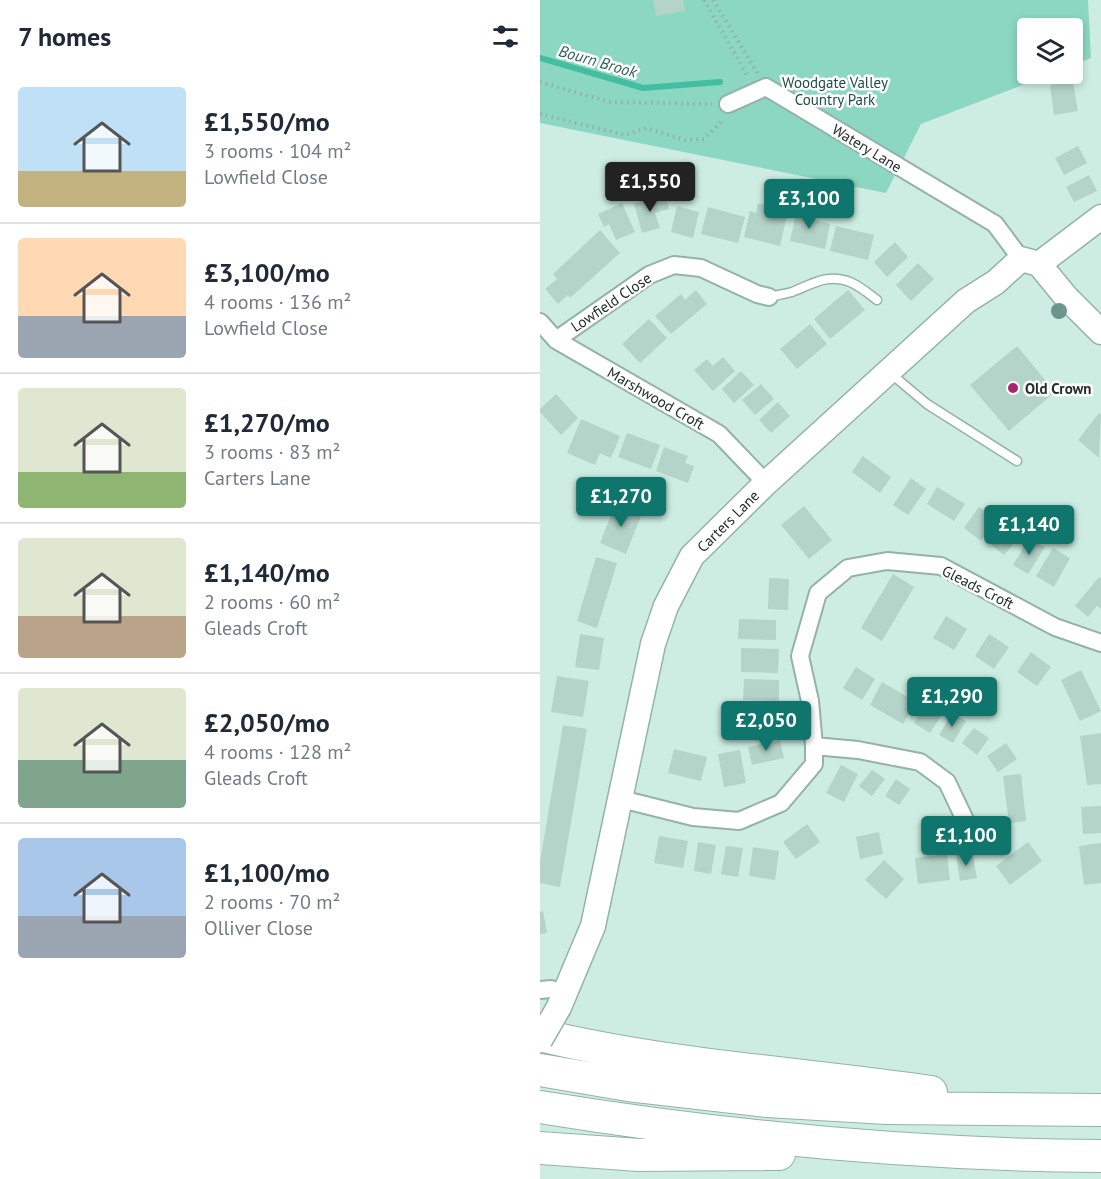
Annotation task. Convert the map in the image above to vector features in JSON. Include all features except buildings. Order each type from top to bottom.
[{"type":"highway","points":[[540,1035],[695,1063],[867,1083],[1065,1111]]},
{"type":"highway","points":[[540,1070],[628,1085],[767,1101],[888,1108],[1101,1110]]},
{"type":"highway","points":[[540,1107],[634,1121],[924,1152]]},
{"type":"highway","points":[[540,1148],[639,1155],[698,1156],[924,1152],[1101,1156]]},
{"type":"street","points":[[728,104],[761,89]]},
{"type":"street","name":"Watery Lane","points":[[761,89],[995,224],[1030,261]]},
{"type":"street","name":"Carters Lane","points":[[540,1040],[562,1000],[593,926],[652,644],[666,606],[693,556],[766,483],[966,301],[1101,217]]},
{"type":"street","points":[[1030,261],[1101,332]]},
{"type":"street","name":"Lowfield Close","points":[[556,340],[649,274],[674,265],[702,268],[757,294],[769,297]]},
{"type":"street","name":"Marshwood Croft","points":[[540,322],[556,340],[719,434],[766,483]]},
{"type":"street","name":"Gleads Croft","points":[[621,799],[693,817],[739,821],[781,803],[814,764],[810,701],[800,656],[818,593],[848,568],[887,561],[941,566],[1055,627],[1101,642]]},
{"type":"street","points":[[814,746],[858,750],[920,762],[947,782],[966,822]]},
{"type":"street","points":[[540,990],[551,989],[562,1000]]},
{"type":"lane","points":[[769,297],[793,291],[807,284],[841,279],[860,287],[877,300]]},
{"type":"lane","points":[[889,372],[927,404],[1017,461]]},
{"type":"path","points":[[704,0],[761,89]]},
{"type":"path","points":[[713,0],[761,89]]},
{"type":"path","points":[[540,82],[609,102],[728,104],[723,121],[704,139],[685,140],[646,128],[625,135],[540,114]]},
{"type":"green space","name":"Woodgate Valley Country Park","points":[[540,0],[1088,0],[1091,58],[1083,61],[1083,18],[1017,18],[1017,84],[1025,84],[921,124],[886,193],[540,123]]},
{"type":"waterway","name":"Bourn Brook","points":[[540,58],[643,88],[720,82]]},
{"type":"place","name":"Old Crown","points":[[1013,388]]}]
